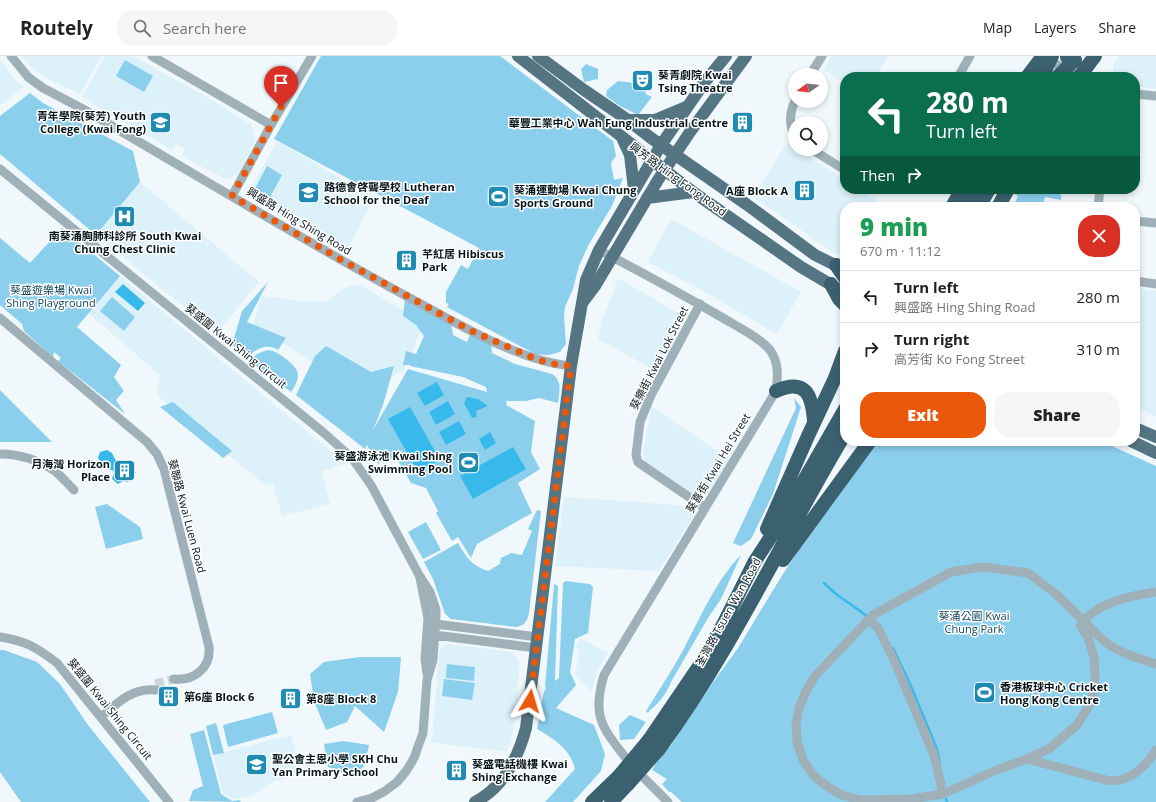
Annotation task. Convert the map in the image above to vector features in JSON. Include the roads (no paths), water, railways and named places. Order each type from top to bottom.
[{"type":"highway","points":[[1031,72],[1043,56]]},
{"type":"highway","points":[[1044,72],[1052,56]]},
{"type":"highway","points":[[1083,72],[1095,56]]},
{"type":"highway","points":[[1061,72],[1073,57]]},
{"type":"highway","points":[[1068,72],[1073,57]]},
{"type":"highway","points":[[831,284],[840,300]]},
{"type":"highway","points":[[755,561],[768,525],[840,364]]},
{"type":"highway","points":[[835,378],[840,372]]},
{"type":"highway","points":[[776,391],[783,388],[798,387],[807,393],[813,405],[814,422]]},
{"type":"highway","name":"荃灣路 Tsuen Wan Road","points":[[654,744],[724,623],[755,561],[776,530],[840,418]]},
{"type":"highway","name":"荃灣路 Tsuen Wan Road","points":[[611,802],[624,780],[693,701],[765,579],[840,443]]},
{"type":"highway","points":[[765,579],[779,566],[799,540],[866,446]]},
{"type":"highway","name":"荃灣路 Tsuen Wan Road","points":[[592,802],[624,780]]},
{"type":"main road","name":"興芳路 Hing Fong Road","points":[[518,56],[693,192],[800,267],[840,290]]},
{"type":"main road","name":"興芳路 Hing Fong Road","points":[[538,56],[815,255],[840,266]]},
{"type":"main road","points":[[475,802],[494,789],[508,773],[521,746],[526,728],[571,366],[586,280],[599,250],[661,145],[687,107],[726,56]]},
{"type":"main road","points":[[583,302],[595,286],[665,170],[729,77],[746,56]]},
{"type":"main road","points":[[628,120],[655,120],[687,107]]},
{"type":"main road","points":[[622,138],[630,155],[634,189]]},
{"type":"main road","points":[[647,198],[693,192]]},
{"type":"main road","points":[[1140,430],[1156,437]]},
{"type":"main road","points":[[1140,445],[1156,453]]},
{"type":"street","name":"興盛路 Hing Shing Road","points":[[11,56],[28,77],[43,88],[81,108],[345,262],[472,331],[538,360],[571,366]]},
{"type":"street","points":[[152,56],[271,125]]},
{"type":"street","points":[[232,196],[271,125],[312,56]]},
{"type":"street","points":[[814,68],[822,56]]},
{"type":"street","points":[[961,72],[970,56]]},
{"type":"street","points":[[1043,56],[1070,72]]},
{"type":"street","points":[[1140,94],[1156,96]]},
{"type":"street","points":[[822,156],[840,167]]},
{"type":"street","name":"葵盛圍 Kwai Shing Circuit","points":[[0,169],[352,458],[371,485],[419,575],[430,592],[436,610],[432,624],[431,635],[433,660],[427,680],[423,733],[414,758],[397,782],[372,798],[357,802]]},
{"type":"street","points":[[1140,221],[1156,223]]},
{"type":"street","name":"葵喜街 Kwai Hei Street","points":[[599,250],[700,304],[760,340],[774,358],[778,382],[776,391],[604,675],[598,698],[600,720],[609,736],[625,758]]},
{"type":"street","points":[[1140,282],[1156,284]]},
{"type":"street","name":"葵樂街 Kwai Lok Street","points":[[700,304],[651,395],[640,422],[636,455],[638,462],[705,508]]},
{"type":"street","name":"葵聯路 Kwai Luen Road","points":[[0,318],[147,442],[157,454],[164,469],[210,654],[201,672],[190,678],[177,682]]},
{"type":"street","points":[[0,454],[14,454],[23,456],[46,466],[56,472],[74,490]]},
{"type":"street","points":[[1156,592],[1132,596],[1107,604],[1084,620],[1080,625],[1088,638],[1094,657],[1095,676],[1092,701],[1077,725],[1050,748],[1028,759],[994,771],[943,794],[911,799],[860,800],[842,795],[828,787],[814,776],[803,760],[797,742],[796,724],[799,708],[806,691],[815,676],[873,615],[951,572],[983,567],[1028,574],[1056,594],[1084,620],[1104,641],[1128,655],[1156,664]]},
{"type":"street","points":[[869,619],[878,628],[885,641],[934,755],[943,794]]},
{"type":"street","points":[[432,624],[537,642]]},
{"type":"street","points":[[431,635],[537,642]]},
{"type":"street","name":"葵盛圍 Kwai Shing Circuit","points":[[0,637],[26,643],[57,663],[169,802]]},
{"type":"street","points":[[101,717],[125,697],[153,688]]},
{"type":"street","points":[[1028,759],[1114,781],[1123,779],[1141,770],[1148,763],[1156,750]]},
{"type":"street","points":[[644,778],[668,802]]},
{"type":"waterway","points":[[824,583],[836,594],[867,616]]},
{"type":"waterway","points":[[893,648],[910,684],[937,749],[940,763]]},
{"type":"tunnel","points":[[155,684],[174,679]]},
{"type":"place","name":"葵青劇院 Kwai Tsing Theatre","points":[[642,81]]},
{"type":"place","name":"青年學院(葵芳) Youth College (Kwai Fong)","points":[[161,122]]},
{"type":"place","name":"華豐工業中心 Wah Fung Industrial Centre","points":[[743,123]]},
{"type":"place","name":"A座 Block A","points":[[804,191]]},
{"type":"place","name":"路德會啓聾學校 Lutheran School for the Deaf","points":[[309,193]]},
{"type":"place","name":"葵涌運動場 Kwai Chung Sports Ground","points":[[499,196]]},
{"type":"place","name":"南葵涌胸肺科診所 South Kwai Chung Chest Clinic","points":[[125,216]]},
{"type":"place","name":"芊紅居 Hibiscus Park","points":[[406,260]]},
{"type":"place","name":"葵盛游泳池 Kwai Shing Swimming Pool","points":[[468,462]]},
{"type":"place","name":"月海灣 Horizon Place","points":[[125,470]]},
{"type":"place","name":"香港板球中心 Cricket Hong Kong Centre","points":[[984,693]]},
{"type":"place","name":"第6座 Block 6","points":[[168,697]]},
{"type":"place","name":"第8座 Block 8","points":[[290,699]]},
{"type":"place","name":"聖公會主恩小學 SKH Chu Yan Primary School","points":[[257,765]]},
{"type":"place","name":"葵盛電話機樓 Kwai Shing Exchange","points":[[457,770]]},
{"type":"park label","name":"葵盛遊樂場 Kwai Shing Playground","points":[[51,296]]},
{"type":"park label","name":"葵涌公園 Kwai Chung Park","points":[[974,622]]}]
